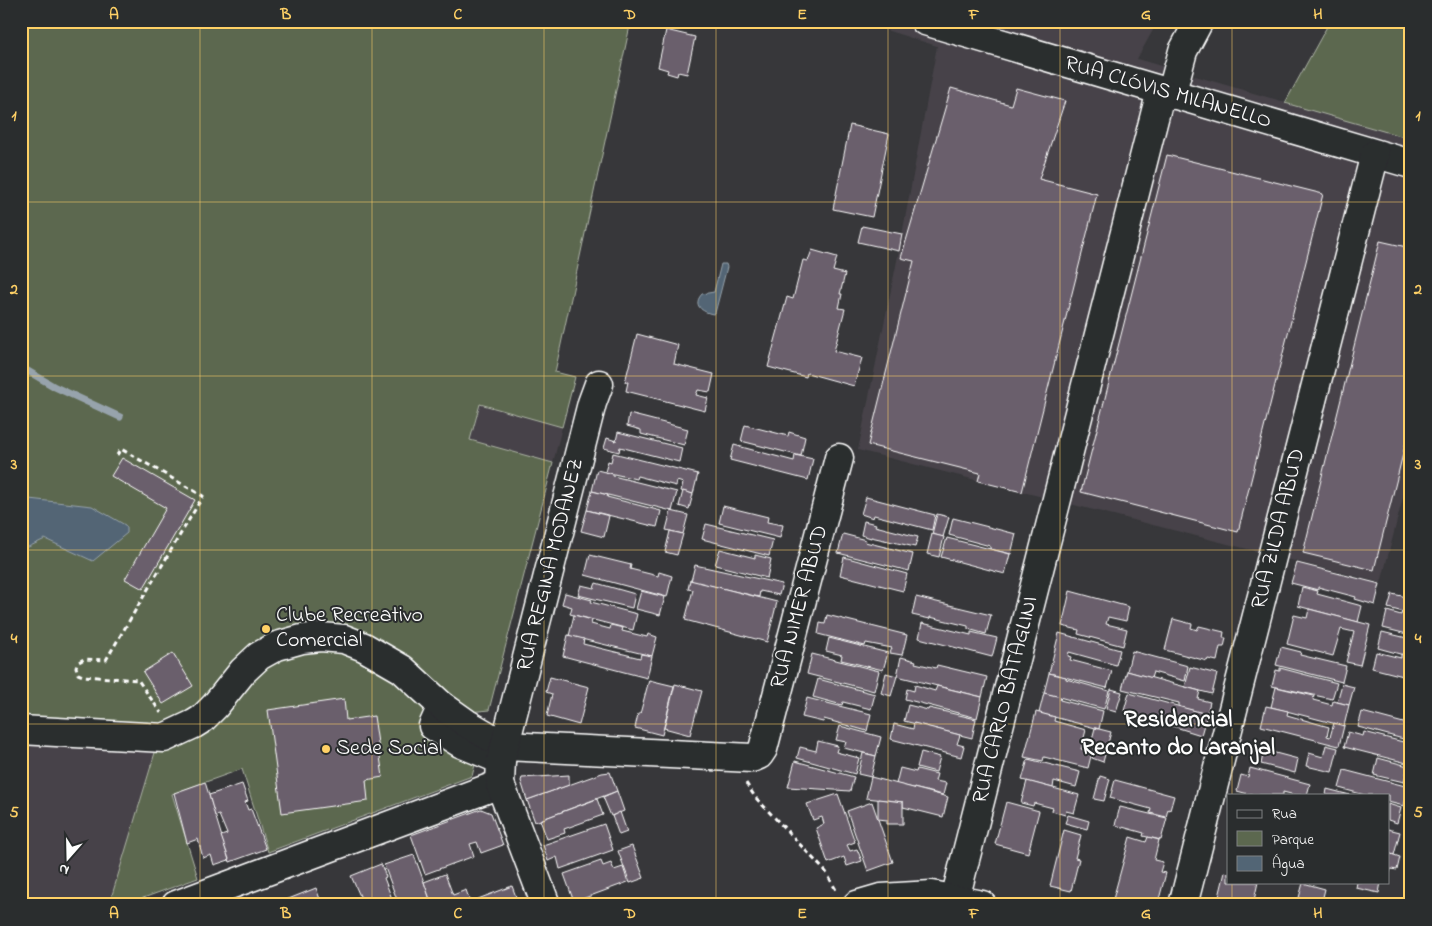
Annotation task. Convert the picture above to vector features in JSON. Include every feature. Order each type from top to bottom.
[{"type":"street","name":"RUA CLÓVIS MILANELLO","points":[[925,21],[1411,164]]},
{"type":"street","name":"RUA CARLO BATAGLINI","points":[[955,899],[1057,501],[1166,93],[1183,51],[1199,21]]},
{"type":"street","name":"RUA ZILDA ABUD","points":[[1183,905],[1374,154]]},
{"type":"street","name":"RUA REGINA MODANEZ","points":[[502,764],[592,403],[599,384]]},
{"type":"street","name":"RUA NIMER ABUD","points":[[748,757],[763,749],[839,458]]},
{"type":"street","points":[[21,730],[164,738],[202,719],[243,671],[259,656],[277,646],[302,639],[322,637],[344,639],[364,647],[402,670],[442,706],[466,723],[502,764],[546,905]]},
{"type":"street","points":[[176,905],[502,764],[748,757]]},
{"type":"street","points":[[848,901],[904,895],[932,895],[982,905]]},
{"type":"path","points":[[117,455],[121,449],[203,496],[106,660],[84,659],[77,663],[76,667],[78,674],[83,676],[138,680],[175,734]]},
{"type":"path","points":[[748,757],[741,773],[755,797],[826,872],[848,901]]},
{"type":"shaded area","points":[[857,21],[1158,21],[1137,59],[1411,139],[1411,466],[1381,583],[858,450],[899,251],[937,46]]},
{"type":"shaded area","points":[[480,404],[562,427],[553,463],[470,440]]},
{"type":"shaded area","points":[[21,738],[157,746],[109,905],[21,905]]},
{"type":"green space","points":[[21,21],[631,21],[555,372],[575,377],[562,427],[480,404],[470,440],[553,463],[489,710],[469,712],[456,756],[475,765],[472,776],[268,852],[242,769],[172,794],[198,878],[124,905],[109,905],[157,746],[21,738]]},
{"type":"green space","points":[[1330,21],[1411,21],[1411,139],[1285,103]]},
{"type":"water","points":[[721,264],[726,264],[727,267],[715,313],[713,314],[702,310],[698,305],[698,301],[702,294],[714,292]]},
{"type":"water","points":[[29,499],[92,506],[125,525],[127,533],[93,561],[45,539],[24,549],[21,556],[21,500]]},
{"type":"building","points":[[666,30],[695,37],[687,74],[678,72],[677,76],[667,73],[668,70],[658,67]]},
{"type":"building","points":[[951,88],[1011,105],[1016,88],[1065,101],[1039,179],[1097,194],[1022,492],[978,481],[980,473],[868,445],[914,261],[901,258]]},
{"type":"building","points":[[850,125],[889,134],[872,217],[833,209]]},
{"type":"building","points":[[1167,155],[1323,194],[1238,532],[1081,492]]},
{"type":"building","points":[[862,226],[902,234],[899,251],[858,242]]},
{"type":"building","points":[[1380,241],[1411,248],[1411,422],[1374,570],[1303,553]]},
{"type":"building","points":[[812,250],[837,257],[833,271],[845,274],[839,308],[845,309],[834,351],[862,358],[854,386],[807,373],[806,377],[768,367],[787,297],[793,299],[803,260],[808,261]]},
{"type":"building","points":[[637,334],[678,345],[674,364],[714,374],[710,392],[698,390],[696,395],[708,398],[705,411],[626,391],[628,382],[625,382]]},
{"type":"building","points":[[629,414],[688,429],[684,445],[641,434],[641,430],[627,426]]},
{"type":"building","points":[[745,425],[788,436],[789,432],[805,437],[801,456],[741,441]]},
{"type":"building","points":[[618,432],[682,448],[679,462],[620,447],[619,452],[604,448],[607,438],[616,441]]},
{"type":"building","points":[[734,445],[794,461],[795,455],[813,459],[808,480],[730,460]]},
{"type":"building","points":[[613,453],[698,474],[693,494],[681,491],[683,483],[677,481],[676,486],[637,476],[636,479],[605,472],[608,461],[611,462]]},
{"type":"building","points":[[122,458],[195,500],[143,589],[125,579],[166,508],[111,476]]},
{"type":"building","points":[[597,470],[613,474],[613,476],[677,492],[672,511],[592,491]]},
{"type":"building","points":[[592,491],[608,495],[607,497],[661,511],[657,527],[587,510]]},
{"type":"building","points":[[683,491],[693,494],[689,509],[679,506]]},
{"type":"building","points":[[866,497],[935,515],[932,530],[874,515],[873,518],[861,514]]},
{"type":"building","points":[[723,506],[768,517],[767,522],[783,525],[780,538],[719,523]]},
{"type":"building","points":[[587,510],[609,516],[604,537],[581,531]]},
{"type":"building","points":[[671,511],[688,515],[683,534],[666,530]]},
{"type":"building","points":[[937,514],[949,517],[943,537],[932,534]]},
{"type":"building","points":[[953,518],[1016,534],[1011,554],[949,535]]},
{"type":"building","points":[[864,521],[876,524],[875,526],[918,537],[915,547],[861,535]]},
{"type":"building","points":[[706,524],[773,540],[769,556],[702,539]]},
{"type":"building","points":[[670,531],[683,534],[677,555],[665,552]]},
{"type":"building","points":[[843,534],[866,540],[865,542],[913,554],[909,571],[838,553]]},
{"type":"building","points":[[932,534],[944,537],[939,557],[927,554]]},
{"type":"building","points":[[947,538],[1010,554],[1005,574],[941,557]]},
{"type":"building","points":[[720,549],[755,558],[755,555],[771,559],[767,578],[715,565]]},
{"type":"building","points":[[590,555],[631,565],[630,569],[658,576],[659,572],[672,576],[667,597],[585,575]]},
{"type":"building","points":[[844,557],[907,574],[903,591],[840,575]]},
{"type":"building","points":[[1297,563],[1380,584],[1375,605],[1355,599],[1356,597],[1318,587],[1318,590],[1291,583]]},
{"type":"building","points":[[695,565],[782,584],[779,595],[760,591],[759,597],[691,581]]},
{"type":"building","points":[[690,580],[777,602],[767,642],[685,620],[693,590],[688,589]]},
{"type":"building","points":[[596,583],[635,594],[632,608],[578,595],[581,585],[594,588]]},
{"type":"building","points":[[1302,587],[1318,591],[1317,594],[1362,606],[1358,622],[1298,606]]},
{"type":"building","points":[[641,591],[665,597],[660,615],[636,609]]},
{"type":"building","points":[[1070,591],[1129,607],[1126,621],[1108,617],[1106,624],[1127,629],[1123,646],[1078,634],[1079,630],[1062,626]]},
{"type":"building","points":[[1408,592],[1411,592],[1411,614],[1388,608],[1392,594],[1407,597]]},
{"type":"building","points":[[565,593],[637,614],[633,630],[570,614],[572,607],[562,604]]},
{"type":"building","points":[[916,597],[991,615],[986,634],[968,629],[968,626],[930,617],[930,619],[912,615]]},
{"type":"building","points":[[1309,609],[1370,625],[1360,665],[1346,662],[1354,632],[1341,629],[1333,656],[1287,644],[1294,615],[1307,618]]},
{"type":"building","points":[[1387,611],[1401,615],[1402,611],[1411,614],[1411,635],[1383,628]]},
{"type":"building","points":[[574,615],[592,620],[591,624],[610,629],[611,625],[623,628],[622,631],[647,637],[648,634],[657,637],[652,656],[569,636]]},
{"type":"building","points":[[827,615],[907,635],[902,655],[890,653],[892,648],[866,643],[865,646],[818,634],[820,623],[825,624]]},
{"type":"building","points":[[1173,619],[1192,624],[1191,628],[1197,630],[1199,626],[1224,632],[1223,638],[1226,638],[1224,647],[1220,647],[1217,661],[1208,659],[1207,661],[1165,650]]},
{"type":"building","points":[[922,623],[971,635],[971,632],[997,638],[992,657],[919,638]]},
{"type":"building","points":[[1382,632],[1411,639],[1411,657],[1378,648]]},
{"type":"building","points":[[1059,633],[1120,650],[1116,665],[1069,652],[1070,660],[1112,671],[1107,688],[1049,673]]},
{"type":"building","points":[[568,635],[584,639],[583,644],[640,658],[641,654],[652,656],[647,678],[563,656]]},
{"type":"building","points":[[829,638],[888,653],[883,670],[841,660],[842,655],[826,651]]},
{"type":"building","points":[[1281,647],[1301,652],[1300,655],[1346,666],[1342,682],[1276,665]]},
{"type":"building","points":[[1132,651],[1188,666],[1185,681],[1153,672],[1151,678],[1127,671]]},
{"type":"building","points":[[1376,652],[1401,658],[1401,654],[1411,657],[1411,678],[1372,668]]},
{"type":"building","points":[[173,653],[193,686],[163,704],[143,672]]},
{"type":"building","points":[[812,654],[879,671],[874,691],[807,674]]},
{"type":"building","points":[[901,657],[916,661],[915,663],[936,668],[937,665],[987,677],[982,697],[897,676]]},
{"type":"building","points":[[1190,667],[1217,674],[1212,694],[1185,687]]},
{"type":"building","points":[[1280,668],[1337,683],[1332,699],[1272,686],[1276,670],[1280,671]]},
{"type":"building","points":[[1127,671],[1200,691],[1198,699],[1210,702],[1207,714],[1179,707],[1179,703],[1122,689]]},
{"type":"building","points":[[886,673],[897,676],[891,696],[881,693]]},
{"type":"building","points":[[1049,673],[1109,691],[1104,709],[1044,693]]},
{"type":"building","points":[[550,677],[589,687],[579,725],[547,716],[552,694],[546,692]]},
{"type":"building","points":[[818,679],[875,694],[871,709],[843,702],[842,705],[813,697]]},
{"type":"building","points":[[649,680],[674,686],[662,735],[635,728]]},
{"type":"building","points":[[675,684],[702,691],[690,735],[664,728]]},
{"type":"building","points":[[1342,684],[1354,687],[1349,705],[1337,702]]},
{"type":"building","points":[[915,685],[935,691],[937,686],[982,697],[977,718],[905,699],[907,689],[914,691]]},
{"type":"building","points":[[1276,687],[1314,696],[1313,700],[1332,705],[1333,701],[1349,705],[1344,726],[1271,707]]},
{"type":"building","points":[[1111,689],[1122,692],[1116,712],[1106,709]]},
{"type":"building","points":[[1044,693],[1061,697],[1060,700],[1103,711],[1099,729],[1039,713]]},
{"type":"building","points":[[1129,693],[1207,714],[1201,735],[1124,711]]},
{"type":"building","points":[[807,698],[871,714],[867,731],[824,719],[823,722],[802,717]]},
{"type":"building","name":"Sede Social","points":[[344,699],[346,720],[374,716],[383,777],[366,780],[368,801],[282,813],[268,710]]},
{"type":"building","points":[[908,705],[976,719],[972,738],[904,721]]},
{"type":"building","points":[[1266,706],[1288,711],[1287,715],[1329,727],[1327,736],[1330,737],[1334,723],[1344,726],[1339,746],[1261,726]]},
{"type":"building","points":[[1036,712],[1055,717],[1054,721],[1086,730],[1081,749],[1092,752],[1088,768],[1044,757],[1043,761],[1024,757]]},
{"type":"building","points":[[1362,712],[1411,725],[1411,741],[1358,727]]},
{"type":"building","points":[[914,723],[960,735],[957,744],[964,746],[961,757],[891,739],[894,724],[913,729]]},
{"type":"building","points":[[840,726],[881,737],[876,756],[844,748],[846,742],[836,740]]},
{"type":"building","points":[[1095,728],[1111,732],[1103,762],[1092,758],[1096,744],[1091,743]]},
{"type":"building","points":[[1348,732],[1363,736],[1364,732],[1411,744],[1411,764],[1344,747]]},
{"type":"building","points":[[818,741],[838,746],[836,752],[859,758],[855,774],[797,758],[800,747],[816,751]]},
{"type":"building","points":[[1326,745],[1338,748],[1332,772],[1306,766],[1309,753],[1323,757]]},
{"type":"building","points":[[1264,750],[1298,759],[1295,773],[1261,764]]},
{"type":"building","points":[[921,752],[940,757],[936,772],[917,767]]},
{"type":"building","points":[[863,753],[876,756],[871,777],[858,774]]},
{"type":"building","points":[[1378,758],[1408,766],[1404,782],[1374,775]]},
{"type":"building","points":[[1028,759],[1080,772],[1076,787],[1054,781],[1053,788],[1022,780]]},
{"type":"building","points":[[795,761],[854,777],[850,791],[788,787]]},
{"type":"building","points":[[900,768],[916,772],[917,769],[937,774],[935,781],[946,783],[943,795],[896,784]]},
{"type":"building","points":[[1250,768],[1310,784],[1307,794],[1283,792],[1283,794],[1248,794],[1237,791],[1241,775],[1248,777]]},
{"type":"building","points":[[1344,770],[1409,787],[1404,806],[1390,802],[1390,794],[1361,794],[1339,788]]},
{"type":"building","points":[[610,772],[617,791],[535,822],[527,800],[602,773]]},
{"type":"building","points":[[569,775],[569,785],[527,800],[521,781],[522,778]]},
{"type":"building","points":[[1100,776],[1110,779],[1104,801],[1094,799]]},
{"type":"building","points":[[871,777],[948,797],[943,817],[903,807],[903,802],[866,798]]},
{"type":"building","points":[[1115,780],[1174,796],[1166,817],[1150,813],[1151,809],[1110,798]]},
{"type":"building","points":[[1027,781],[1079,795],[1074,813],[1066,811],[1065,815],[1052,811],[1053,808],[1034,803],[1033,806],[1021,803]]},
{"type":"building","points":[[205,782],[229,860],[214,865],[211,855],[203,858],[198,839],[187,843],[174,793]]},
{"type":"building","points":[[242,784],[248,801],[245,802],[248,810],[251,809],[266,849],[230,862],[221,836],[227,834],[219,815],[215,816],[209,795]]},
{"type":"building","points":[[1327,789],[1346,794],[1326,794]]},
{"type":"building","points":[[617,791],[624,811],[611,816],[603,797]]},
{"type":"building","points":[[838,794],[855,842],[847,845],[850,851],[857,849],[862,861],[847,866],[844,857],[828,863],[816,828],[824,824],[822,817],[813,820],[807,804]]},
{"type":"building","points":[[597,799],[603,815],[564,829],[565,833],[547,839],[540,820]]},
{"type":"building","points":[[878,799],[903,802],[903,824],[887,824],[887,820],[878,819]]},
{"type":"building","points":[[872,802],[893,862],[868,871],[847,811]]},
{"type":"building","points":[[1006,802],[1039,811],[1028,853],[995,844]]},
{"type":"building","points":[[1390,805],[1401,808],[1397,823],[1390,821]]},
{"type":"building","points":[[1120,807],[1167,818],[1161,840],[1143,836],[1144,833],[1115,825]]},
{"type":"building","points":[[481,809],[491,813],[503,845],[481,853],[477,842],[470,844],[474,856],[425,874],[411,835]]},
{"type":"building","points":[[620,812],[627,832],[619,835],[612,816]]},
{"type":"building","points":[[1068,815],[1089,821],[1087,829],[1065,823]]},
{"type":"building","points":[[604,824],[613,850],[560,869],[557,857],[548,861],[543,845]]},
{"type":"building","points":[[1064,830],[1081,835],[1075,858],[1079,859],[1071,891],[1050,886]]},
{"type":"building","points":[[1390,830],[1400,832],[1394,855],[1390,854]]},
{"type":"building","points":[[1130,837],[1146,842],[1148,837],[1159,840],[1154,860],[1163,862],[1160,872],[1166,873],[1158,903],[1148,900],[1147,905],[1119,905],[1112,903]]},
{"type":"building","points":[[632,846],[644,878],[630,883],[618,851]]},
{"type":"building","points":[[1390,854],[1400,857],[1397,870],[1391,869],[1390,872]]},
{"type":"building","points":[[414,855],[432,905],[399,905],[384,865]]},
{"type":"building","points":[[601,861],[603,866],[611,863],[614,870],[623,867],[628,882],[574,902],[564,874]]},
{"type":"building","points":[[381,864],[386,877],[384,878],[396,905],[364,905],[351,876]]},
{"type":"building","points":[[1225,872],[1227,873],[1227,884],[1258,884],[1253,905],[1217,905]]},
{"type":"building","points":[[445,874],[453,895],[466,890],[470,902],[461,905],[432,905],[424,882]]},
{"type":"building","points":[[1303,884],[1325,889],[1321,905],[1297,905]]},
{"type":"building","points":[[1357,884],[1381,884],[1379,893],[1356,888]]},
{"type":"building","points":[[512,886],[519,905],[480,905],[478,899]]},
{"type":"building","points":[[316,888],[321,902],[318,902],[319,905],[288,905],[286,900]]},
{"type":"waterway","points":[[21,367],[55,387],[120,417]]},
{"type":"place","name":"Clube Recreativo Comercial","points":[[266,629]]},
{"type":"place","name":"Sede Social","points":[[326,749]]},
{"type":"district","name":"Residencial Recanto do Laranjal","points":[[1178,734]]}]
